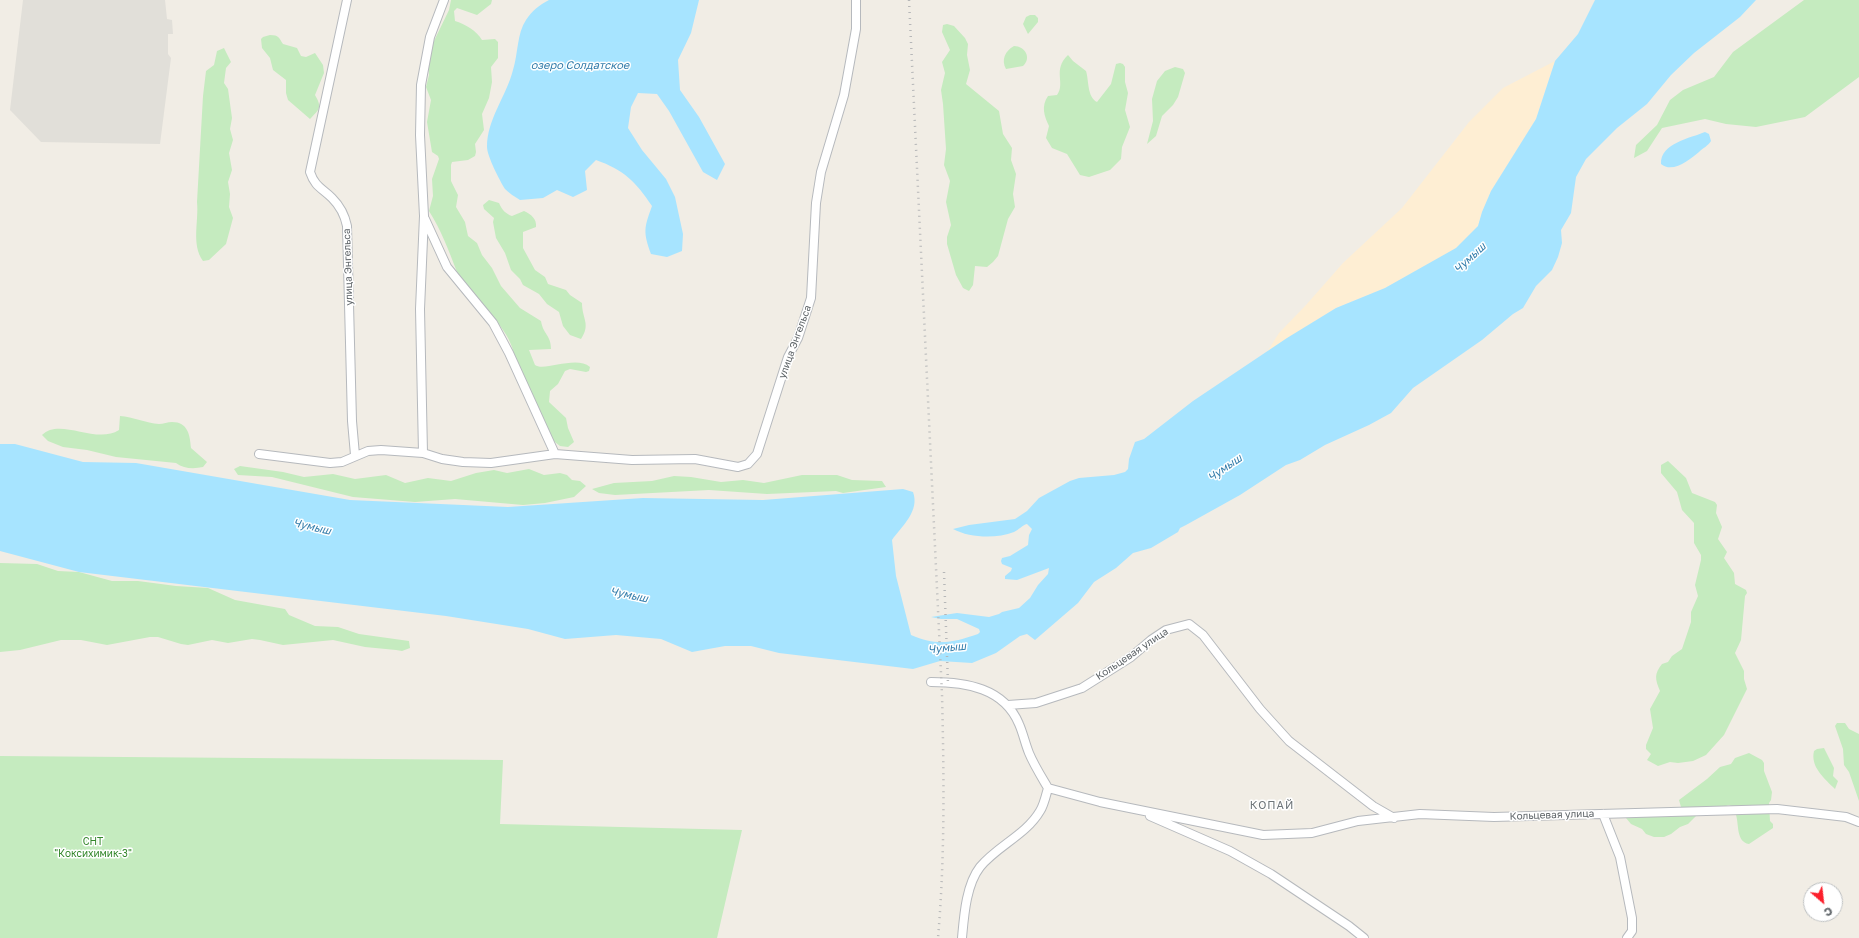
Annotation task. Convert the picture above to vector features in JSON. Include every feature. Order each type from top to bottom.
[{"type":"street","name":"улица Энгельса","points":[[347,0],[310,172],[317,186],[333,199],[341,210],[347,226],[352,414],[355,455]]},
{"type":"street","points":[[423,453],[420,309],[424,216],[420,135],[421,85],[430,37],[444,0]]},
{"type":"street","name":"улица Энгельса","points":[[259,454],[330,464],[342,462],[355,455],[368,451],[423,453],[442,459],[491,463],[555,454],[632,460],[695,459],[738,467],[748,464],[754,459],[764,436],[788,357],[798,338],[811,298],[816,203],[821,172],[844,95],[856,29],[856,0]]},
{"type":"street","points":[[424,216],[447,267],[496,329],[509,353],[555,454]]},
{"type":"street","name":"Кольцевая улица","points":[[1008,705],[1036,703],[1082,688],[1131,656],[1166,630],[1189,624],[1203,636],[1260,709],[1289,741],[1373,806],[1394,818]]},
{"type":"street","points":[[931,682],[956,682],[971,685],[996,695],[1008,705],[1019,723],[1029,752],[1048,788],[1041,810],[1028,827],[994,854],[980,868],[970,889],[962,938]]},
{"type":"street","name":"Кольцевая улица","points":[[1048,788],[1136,810],[1263,835],[1312,833],[1358,821],[1420,814],[1494,817],[1603,814],[1620,857],[1632,918],[1632,931],[1627,938]]},
{"type":"street","points":[[1603,814],[1777,808],[1846,817],[1859,822]]},
{"type":"street","name":"Кольцевая улица","points":[[1136,810],[1230,851],[1271,874],[1349,926],[1364,938]]},
{"type":"shaded area","points":[[23,0],[165,0],[167,19],[172,20],[173,34],[168,34],[168,54],[171,58],[160,144],[41,142],[10,110]]},
{"type":"green space","points":[[451,0],[492,0],[491,4],[477,15],[457,8],[454,11],[455,21],[470,28],[482,40],[495,39],[498,42],[498,58],[491,67],[492,82],[489,98],[482,114],[484,130],[475,144],[475,156],[468,160],[452,162],[451,165],[451,181],[458,195],[456,207],[465,222],[468,236],[477,243],[482,255],[492,268],[501,286],[520,308],[541,321],[543,329],[550,341],[551,349],[529,350],[535,365],[545,367],[577,363],[590,367],[589,371],[586,372],[570,369],[565,371],[558,384],[550,391],[549,402],[566,418],[568,428],[574,442],[568,447],[560,446],[551,439],[515,362],[511,343],[500,326],[473,296],[468,286],[458,274],[448,248],[429,211],[433,196],[432,179],[439,159],[438,156],[432,152],[427,122],[431,100],[426,87],[429,75],[428,63],[433,43],[449,10]]},
{"type":"green space","points":[[1804,0],[1859,0],[1859,77],[1805,117],[1756,127],[1726,124],[1705,119],[1662,128],[1647,151],[1634,158],[1636,145],[1657,125],[1670,100],[1683,90],[1714,77],[1733,52]]},
{"type":"green space","points":[[1035,15],[1038,18],[1038,22],[1028,34],[1023,24],[1026,17]]},
{"type":"green space","points":[[947,24],[954,26],[965,38],[968,44],[967,55],[970,70],[966,84],[999,111],[1003,134],[1012,148],[1011,160],[1016,174],[1013,194],[1015,207],[1008,219],[998,256],[987,267],[975,266],[973,285],[969,291],[963,288],[956,275],[947,244],[947,237],[951,225],[946,202],[950,181],[944,165],[946,149],[941,90],[945,73],[942,62],[950,50],[942,32],[943,25]]},
{"type":"green space","points":[[270,35],[277,36],[283,44],[297,48],[301,56],[306,57],[315,53],[323,65],[324,73],[315,95],[319,102],[319,108],[310,119],[288,100],[286,93],[286,80],[273,70],[270,58],[262,48],[261,39]]},
{"type":"green space","points":[[1014,46],[1024,50],[1027,56],[1026,63],[1023,66],[1006,69],[1004,59],[1006,53]]},
{"type":"green space","points":[[224,48],[231,62],[226,68],[224,83],[228,89],[232,118],[230,129],[233,140],[229,153],[232,170],[228,182],[230,194],[229,207],[233,218],[226,244],[209,260],[203,261],[197,247],[196,233],[203,96],[206,71],[214,65],[217,51]]},
{"type":"green space","points":[[1068,55],[1086,71],[1091,96],[1097,102],[1111,84],[1116,64],[1123,64],[1125,67],[1125,82],[1128,93],[1125,110],[1130,127],[1122,147],[1121,159],[1110,170],[1089,177],[1080,175],[1067,154],[1052,148],[1046,138],[1049,126],[1045,115],[1044,104],[1048,96],[1057,95],[1060,86],[1061,66]]},
{"type":"green space","points":[[1175,67],[1183,69],[1185,73],[1178,97],[1173,105],[1162,116],[1156,136],[1147,144],[1153,121],[1152,99],[1157,81],[1165,71]]},
{"type":"green space","points":[[489,200],[499,203],[504,211],[512,216],[524,211],[531,215],[534,219],[536,227],[523,232],[523,248],[535,270],[545,277],[548,284],[566,290],[570,295],[582,303],[586,325],[581,339],[570,335],[563,326],[559,312],[547,304],[539,294],[523,285],[520,279],[511,270],[505,253],[496,238],[493,222],[494,218],[484,209],[483,205]]},
{"type":"green space","points":[[120,416],[161,424],[172,422],[182,424],[189,434],[191,448],[207,462],[203,467],[193,468],[176,463],[116,457],[87,450],[63,447],[48,441],[42,435],[50,430],[58,429],[68,429],[100,435],[110,434],[119,430]]},
{"type":"green space","points":[[1668,461],[1686,478],[1692,493],[1715,502],[1717,505],[1716,513],[1722,527],[1718,539],[1727,552],[1724,558],[1734,573],[1735,584],[1746,590],[1747,593],[1745,596],[1741,640],[1735,653],[1744,671],[1744,679],[1747,689],[1724,735],[1706,755],[1693,761],[1678,763],[1670,762],[1658,766],[1647,760],[1651,754],[1646,749],[1646,745],[1653,728],[1650,709],[1660,691],[1656,677],[1662,664],[1668,662],[1672,656],[1682,649],[1691,622],[1691,612],[1698,596],[1695,585],[1701,560],[1701,555],[1694,543],[1694,523],[1682,510],[1677,492],[1661,473],[1661,465]]},
{"type":"green space","points":[[240,466],[283,472],[304,477],[333,474],[355,479],[386,475],[405,483],[428,478],[451,481],[476,473],[494,470],[507,473],[529,469],[544,475],[560,473],[567,475],[572,480],[580,481],[586,486],[574,497],[545,503],[523,505],[455,499],[415,502],[353,497],[272,477],[238,475],[234,469]]},
{"type":"green space","points":[[802,475],[837,475],[852,480],[882,481],[886,487],[843,493],[836,491],[767,494],[709,490],[615,495],[599,493],[592,489],[614,483],[652,481],[674,476],[721,482],[743,480],[764,483]]},
{"type":"green space","points":[[0,563],[37,564],[58,571],[79,572],[112,581],[138,581],[208,588],[235,600],[285,609],[289,615],[315,626],[338,627],[359,634],[409,641],[410,648],[402,651],[365,647],[333,640],[283,645],[252,639],[228,643],[212,640],[188,645],[158,637],[150,637],[107,645],[81,640],[61,640],[20,650],[0,652]]},
{"type":"green space","points":[[1837,723],[1845,723],[1849,729],[1859,734],[1859,801],[1849,772],[1844,765],[1843,749],[1835,726]]},
{"type":"green space","points":[[1824,748],[1834,768],[1833,776],[1838,781],[1835,789],[1819,772],[1814,762],[1814,751]]},
{"type":"green space","points":[[1749,753],[1762,760],[1764,763],[1764,771],[1772,792],[1769,803],[1770,821],[1773,824],[1773,828],[1749,844],[1742,840],[1736,815],[1737,811],[1729,805],[1697,815],[1688,824],[1664,837],[1654,837],[1646,834],[1642,829],[1631,824],[1626,818],[1628,815],[1679,810],[1681,807],[1679,800],[1720,767],[1731,764],[1735,758]]},
{"type":"green space","name":"СНТ \"Коксихимик-3\"","points":[[0,756],[503,760],[500,824],[742,830],[717,938],[0,938]]},
{"type":"sand","points":[[1555,61],[1536,119],[1491,191],[1478,226],[1456,249],[1385,288],[1336,308],[1267,352],[1279,333],[1343,263],[1402,208],[1469,122],[1503,88]]},
{"type":"water","name":"озеро Солдатское","points":[[549,0],[699,0],[691,33],[678,60],[680,90],[699,117],[725,164],[717,180],[703,172],[669,111],[657,94],[638,93],[631,107],[628,128],[642,150],[666,179],[675,197],[683,234],[682,251],[667,257],[651,254],[646,235],[646,225],[652,206],[635,184],[622,173],[596,160],[585,171],[587,190],[573,197],[557,190],[543,198],[520,200],[505,189],[500,180],[491,162],[487,147],[490,127],[510,80],[523,25],[533,11]]},
{"type":"water","name":"Чумыш","points":[[1595,0],[1756,0],[1740,17],[1694,53],[1671,75],[1647,104],[1617,128],[1586,159],[1576,177],[1571,213],[1561,230],[1562,243],[1558,257],[1552,270],[1536,286],[1523,308],[1513,314],[1482,340],[1413,388],[1391,413],[1325,445],[1300,460],[1286,465],[1240,495],[1180,528],[1178,532],[1151,548],[1133,553],[1116,568],[1094,582],[1078,603],[1035,640],[1027,634],[1020,636],[996,653],[972,663],[940,661],[913,669],[779,653],[751,646],[725,646],[692,652],[661,639],[616,635],[565,639],[528,629],[446,616],[79,572],[0,551],[0,444],[15,444],[83,462],[136,463],[350,500],[508,507],[643,498],[763,500],[903,489],[913,492],[915,499],[914,506],[909,518],[892,540],[896,576],[911,635],[929,641],[944,642],[960,640],[978,634],[980,632],[979,629],[957,619],[941,619],[931,617],[957,613],[989,617],[1019,608],[1030,598],[1038,585],[1048,574],[1049,568],[1017,580],[1005,579],[1005,576],[1011,571],[1012,568],[1002,564],[1002,558],[1010,556],[1028,545],[1029,535],[1032,529],[1027,524],[1014,532],[999,536],[975,536],[953,529],[969,525],[1015,519],[1027,511],[1039,498],[1070,481],[1079,478],[1114,475],[1125,472],[1128,469],[1129,459],[1135,442],[1144,439],[1193,401],[1287,338],[1336,308],[1385,288],[1456,248],[1478,226],[1491,191],[1536,119],[1555,61],[1578,34]]},
{"type":"water","points":[[1705,132],[1709,134],[1711,141],[1707,146],[1691,158],[1681,164],[1671,167],[1666,167],[1661,164],[1665,151],[1671,146],[1677,142]]},
{"type":"railway","points":[[909,0],[942,694],[943,816],[942,877],[938,938]]},
{"type":"railway","points":[[944,572],[948,684]]},
{"type":"district","name":"КОПАЙ","points":[[1272,806]]}]
